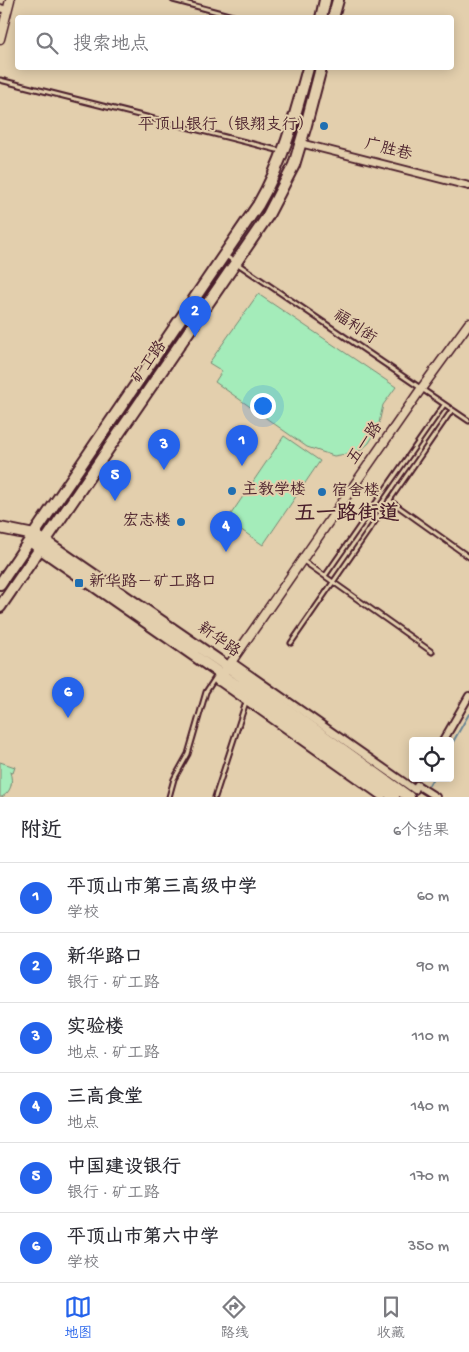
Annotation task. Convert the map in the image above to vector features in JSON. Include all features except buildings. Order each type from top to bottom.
[{"type":"main road","points":[[322,15],[326,0]]},
{"type":"main road","points":[[334,15],[338,0]]},
{"type":"main road","name":"矿工路","points":[[0,584],[268,189],[284,152],[307,70]]},
{"type":"main road","name":"矿工路","points":[[0,607],[237,263],[277,200],[294,165],[320,70]]},
{"type":"main road","name":"新华路","points":[[0,528],[32,538],[224,671],[394,797]]},
{"type":"main road","name":"新华路","points":[[0,534],[32,538]]},
{"type":"main road","name":"新华路","points":[[224,671],[413,792]]},
{"type":"street","points":[[0,39],[4,9],[10,0]]},
{"type":"street","name":"广胜巷","points":[[300,143],[469,186]]},
{"type":"street","name":"五一路","points":[[224,671],[469,323]]},
{"type":"street","points":[[224,671],[246,702],[382,797]]},
{"type":"street","points":[[445,737],[469,696]]},
{"type":"street","points":[[413,792],[436,797]]},
{"type":"lane","points":[[173,0],[229,15]]},
{"type":"lane","points":[[0,80],[284,152]]},
{"type":"lane","name":"福利街","points":[[225,255],[469,421]]},
{"type":"lane","points":[[325,576],[444,405]]},
{"type":"lane","points":[[291,643],[452,410]]},
{"type":"lane","points":[[389,500],[469,557]]},
{"type":"lane","points":[[302,560],[432,652]]},
{"type":"lane","points":[[169,797],[174,779],[188,754],[206,692],[224,671]]},
{"type":"lane","points":[[215,797],[246,702]]},
{"type":"green space","points":[[258,294],[396,387],[383,405],[378,428],[369,443],[361,450],[334,456],[307,447],[215,382],[222,371],[209,363]]},
{"type":"green space","points":[[284,436],[320,461],[263,545],[227,520]]},
{"type":"green space","points":[[0,762],[15,767],[13,773],[10,772],[10,789],[2,797],[0,797]]},
{"type":"waterway","points":[[454,740],[469,714]]},
{"type":"place","name":"平顶山银行（银翔支行）","points":[[324,126]]},
{"type":"place","name":"新华路口","points":[[195,337]]},
{"type":"place","name":"平顶山市第三高级中学","points":[[242,466]]},
{"type":"place","name":"实验楼","points":[[164,470]]},
{"type":"place","name":"主教学楼","points":[[232,491]]},
{"type":"place","name":"宿舍楼","points":[[322,492]]},
{"type":"place","name":"中国建设银行","points":[[115,501]]},
{"type":"place","name":"宏志楼","points":[[181,522]]},
{"type":"place","name":"三高食堂","points":[[226,552]]},
{"type":"place","name":"新华路－矿工路口","points":[[79,583]]},
{"type":"place","name":"平顶山市第六中学","points":[[68,718]]},
{"type":"district","name":"五一路街道","points":[[347,515]]}]
